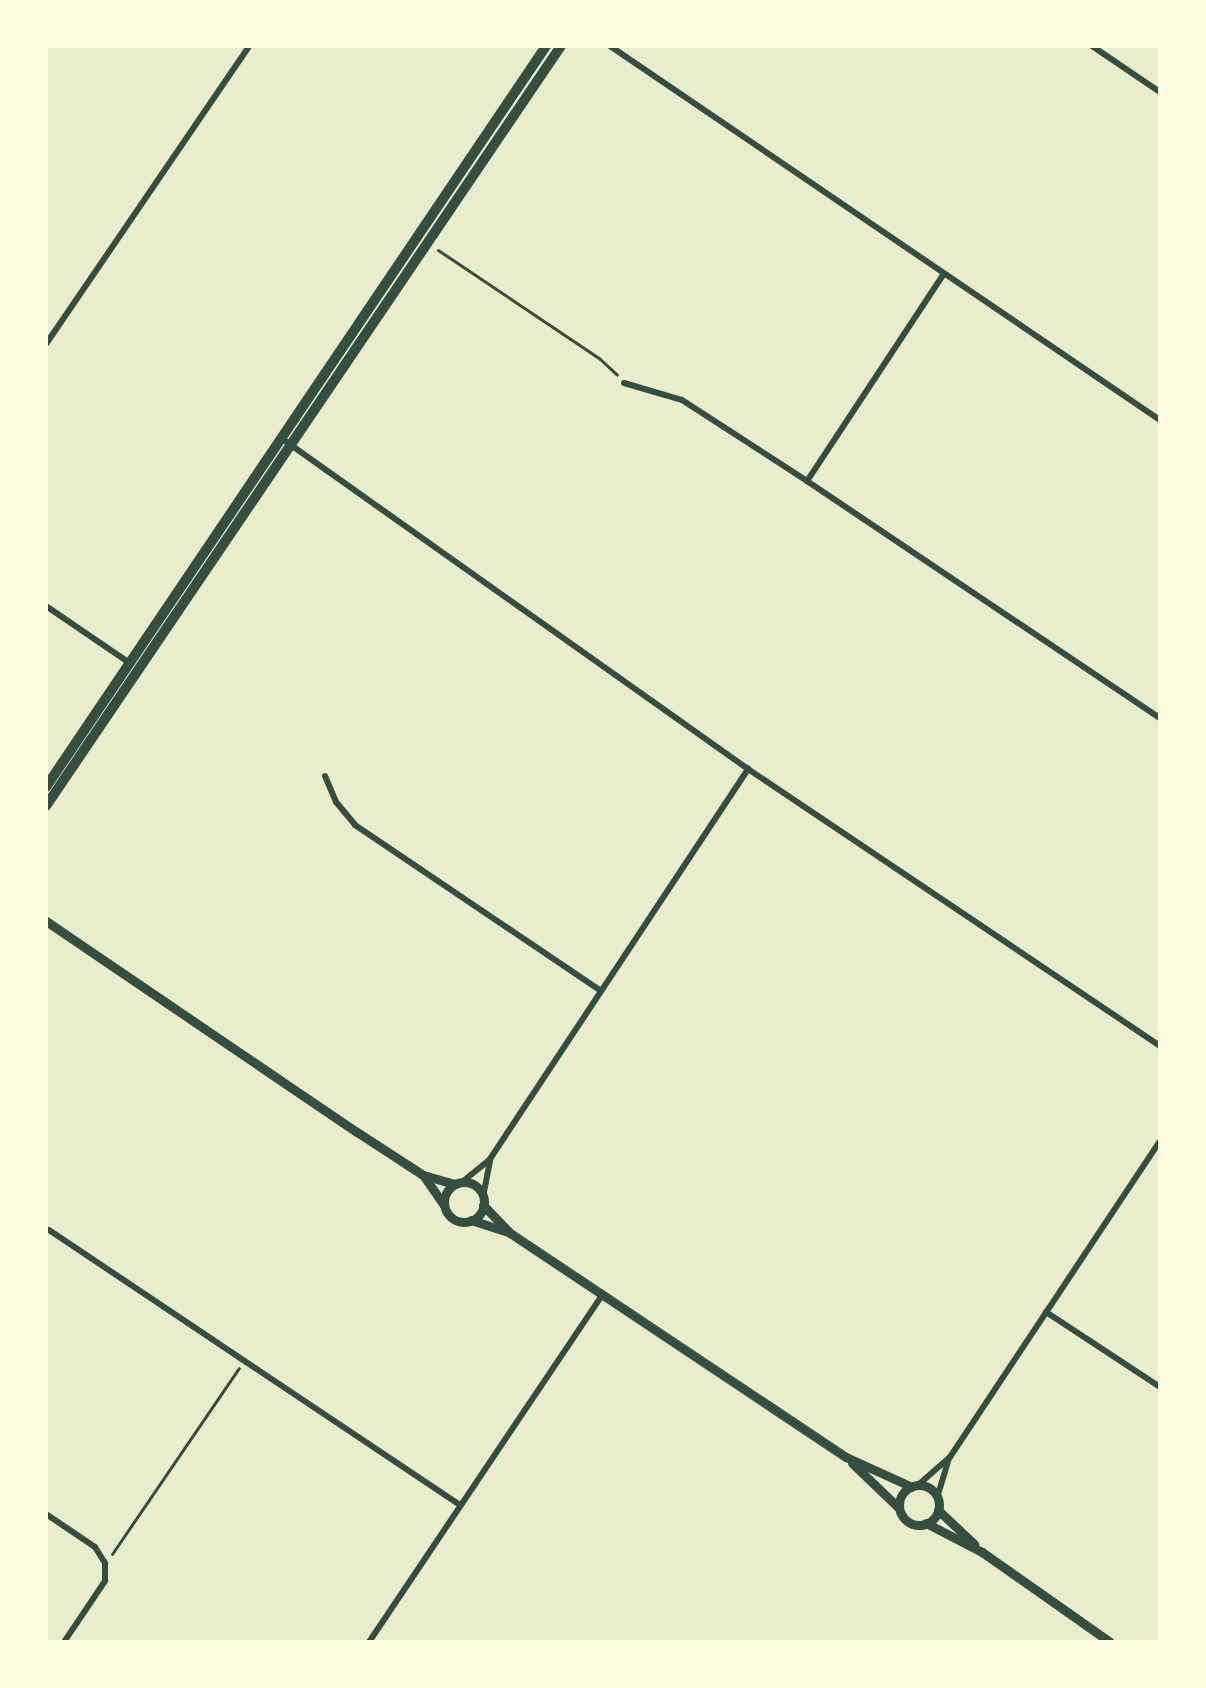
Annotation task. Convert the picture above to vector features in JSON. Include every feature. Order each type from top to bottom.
[{"type":"main road","points":[[286,442],[546,46]]},
{"type":"main road","points":[[46,787],[134,666],[286,442],[561,46]]},
{"type":"main road","points":[[46,806],[134,666]]},
{"type":"street","points":[[46,344],[249,46]]},
{"type":"street","points":[[610,46],[1160,420]]},
{"type":"street","points":[[1092,46],[1160,92]]},
{"type":"street","points":[[807,481],[944,275]]},
{"type":"street","points":[[624,383],[682,400],[1160,718]]},
{"type":"street","points":[[286,442],[748,769],[1160,1046]]},
{"type":"street","points":[[46,606],[134,666]]},
{"type":"street","points":[[444,1206],[447,1191],[490,1159],[748,769]]},
{"type":"street","points":[[325,776],[336,802],[355,825],[600,990]]},
{"type":"street","points":[[46,921],[423,1175],[474,1185],[483,1201],[510,1233]]},
{"type":"street","points":[[471,1220],[510,1233],[846,1457],[899,1508],[907,1521],[914,1524],[926,1523],[934,1518],[938,1510],[937,1498],[950,1457],[1160,1141]]},
{"type":"street","points":[[423,1175],[453,1219],[460,1222],[471,1220],[481,1213],[490,1159]]},
{"type":"street","points":[[49,1230],[460,1505]]},
{"type":"street","points":[[369,1641],[602,1295]]},
{"type":"street","points":[[1046,1312],[1160,1387]]},
{"type":"street","points":[[846,1457],[915,1486],[929,1488],[937,1498]]},
{"type":"street","points":[[899,1508],[902,1494],[950,1457]]},
{"type":"street","points":[[938,1510],[982,1552]]},
{"type":"street","points":[[46,1514],[95,1547],[105,1563],[105,1581],[64,1641]]},
{"type":"street","points":[[926,1523],[982,1552],[1110,1641]]},
{"type":"path","points":[[435,248],[600,359],[624,383]]},
{"type":"path","points":[[105,1563],[245,1359]]}]
